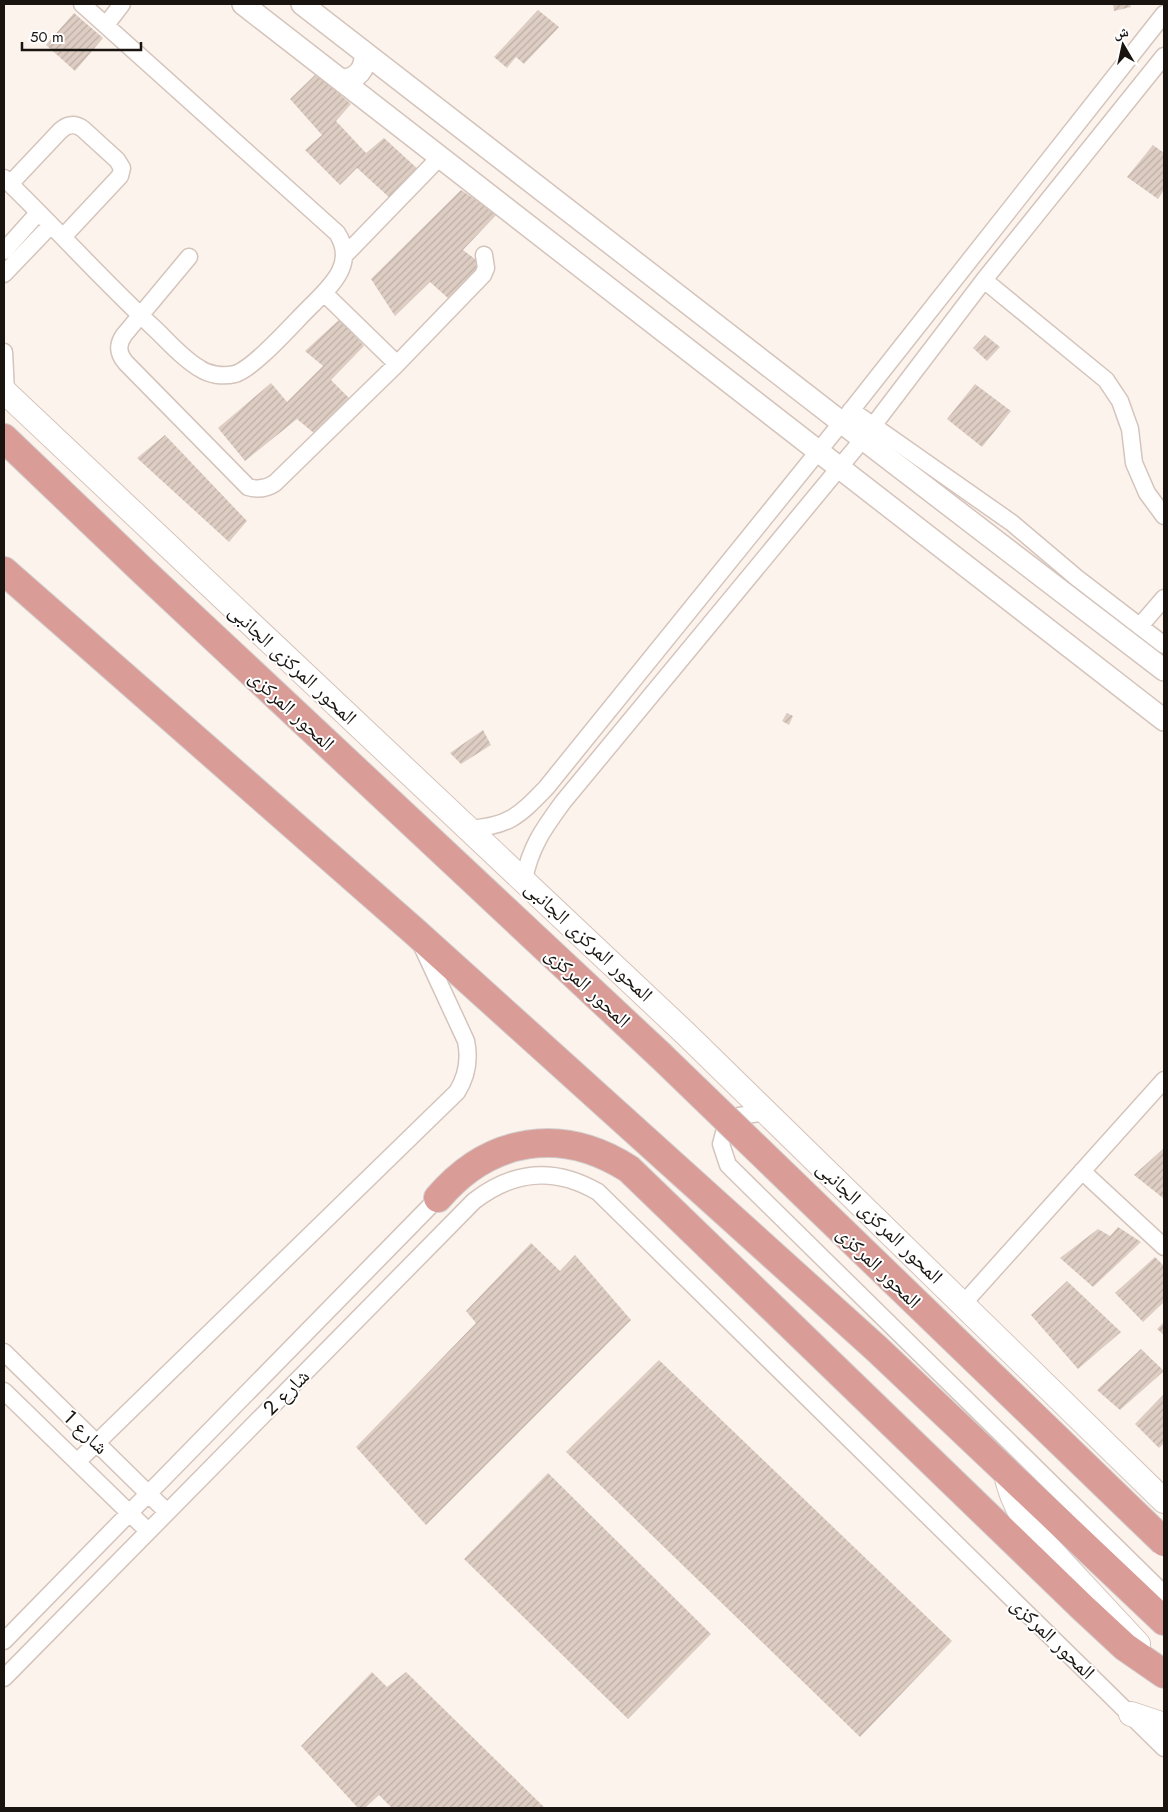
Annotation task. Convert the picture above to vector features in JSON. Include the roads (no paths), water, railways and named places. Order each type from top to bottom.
[{"type":"highway","name":"المحور المركزى","points":[[4,438],[143,571],[660,1055],[1164,1542]]},
{"type":"highway","points":[[4,571],[414,931],[877,1349],[1164,1622]]},
{"type":"highway","points":[[438,1198],[463,1172],[494,1154],[510,1148],[546,1143],[563,1144],[590,1149],[614,1159],[636,1176],[1083,1608],[1125,1646],[1164,1673]]},
{"type":"main road","name":"المحور المركزى الجانبى","points":[[5,392],[467,829],[524,880],[767,1112],[1164,1501]]},
{"type":"main road","points":[[1004,1469],[1016,1507],[1032,1530],[1164,1673]]},
{"type":"main road","points":[[1131,1714],[1164,1725]]},
{"type":"street","points":[[82,4],[331,228],[341,240],[345,255]]},
{"type":"street","points":[[106,25],[122,4]]},
{"type":"street","points":[[243,4],[1164,720]]},
{"type":"street","points":[[302,4],[415,92],[868,432],[1164,670]]},
{"type":"street","points":[[467,829],[490,826],[512,819],[522,813],[546,788],[819,451],[1164,14]]},
{"type":"street","points":[[341,80],[352,78],[362,70],[364,53]]},
{"type":"street","points":[[524,880],[528,861],[536,842],[563,802],[840,467],[984,280],[1164,56]]},
{"type":"street","points":[[388,117],[389,105],[397,95],[409,91],[415,92]]},
{"type":"street","points":[[63,237],[120,176],[122,168],[117,160],[79,126],[68,126],[60,131],[7,181],[140,315],[198,368],[215,375],[234,374],[250,366],[324,292],[341,270],[345,255],[440,157]]},
{"type":"street","points":[[4,251],[38,213]]},
{"type":"street","points":[[4,274],[51,225]]},
{"type":"street","points":[[189,257],[120,339],[119,349],[122,359],[248,487],[255,489],[270,487],[276,484],[397,364],[483,275],[486,268],[484,256]]},
{"type":"street","points":[[984,280],[1106,380],[1120,401],[1130,430],[1134,463],[1147,493],[1164,516]]},
{"type":"street","points":[[324,292],[397,364]]},
{"type":"street","points":[[4,352],[5,392]]},
{"type":"street","points":[[868,432],[1012,523],[1077,578],[1164,645]]},
{"type":"street","points":[[1140,626],[1164,598]]},
{"type":"street","points":[[546,788],[563,802]]},
{"type":"street","points":[[78,1461],[457,1092],[466,1073],[468,1051],[466,1041],[414,931]]},
{"type":"street","points":[[964,1304],[1164,1080]]},
{"type":"street","points":[[767,1112],[739,1116],[725,1128],[720,1144],[728,1166],[1164,1594]]},
{"type":"street","points":[[1082,1171],[1164,1247]]},
{"type":"street","name":"شارع 2","points":[[4,1678],[460,1215],[485,1193],[509,1180],[535,1175],[574,1180],[598,1192]]},
{"type":"street","name":"المحور المركزى","points":[[598,1192],[1164,1748]]},
{"type":"street","name":"شارع 2","points":[[4,1641],[438,1198]]},
{"type":"street","name":"شارع 1","points":[[4,1352],[167,1512]]},
{"type":"street","name":"شارع 1","points":[[4,1391],[148,1531]]}]
